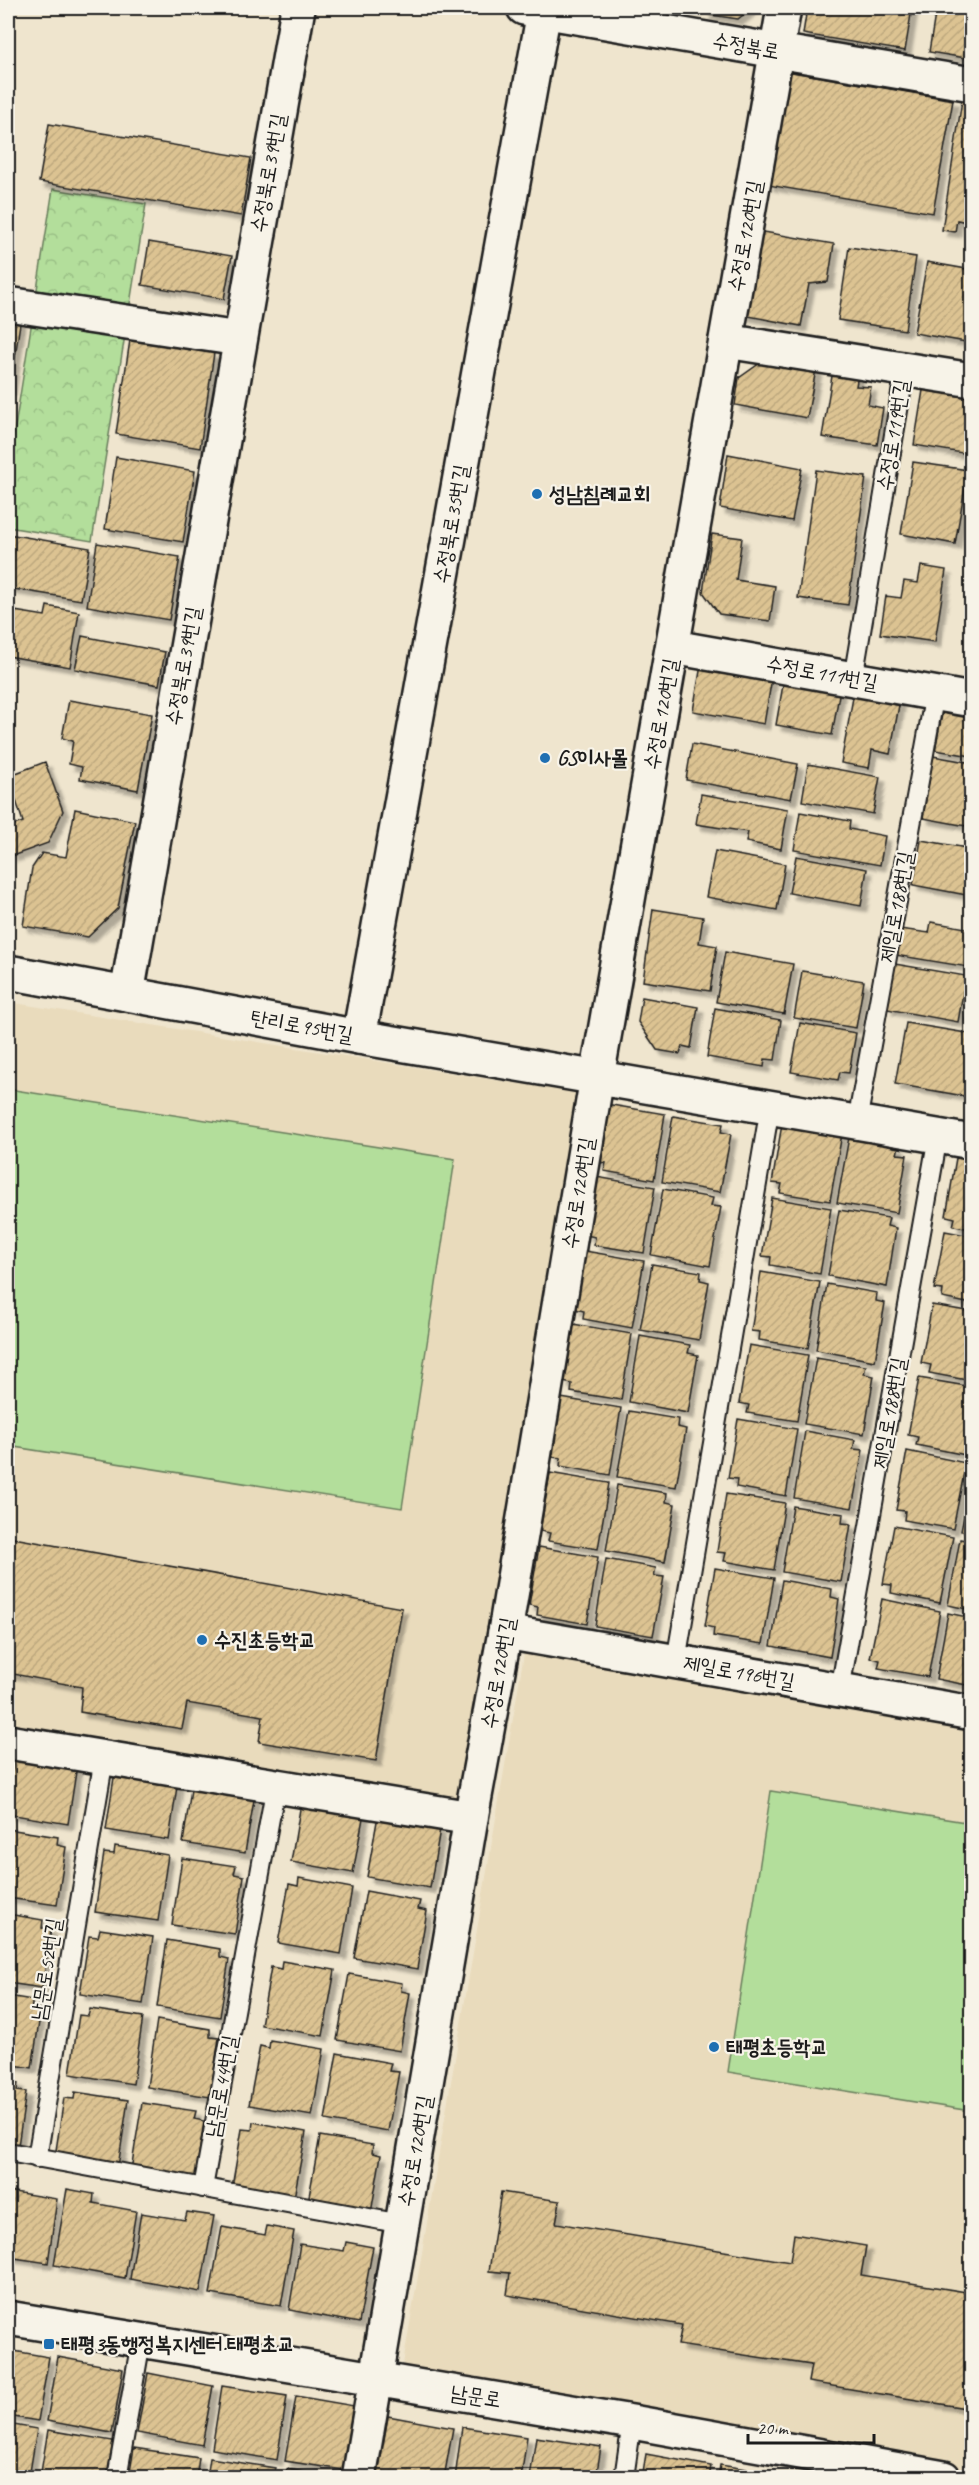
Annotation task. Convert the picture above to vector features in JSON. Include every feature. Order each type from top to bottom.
[{"type":"street","name":"수정북로39번길","points":[[127,994],[298,8]]},
{"type":"street","name":"수정로120번길","points":[[359,2478],[471,1818],[506,1632],[597,1077],[784,8]]},
{"type":"street","name":"수정북로","points":[[532,9],[972,84]]},
{"type":"street","name":"수정북로35번길","points":[[359,1036],[532,9]]},
{"type":"street","points":[[8,304],[239,339]]},
{"type":"street","name":"수정로119번길","points":[[726,341],[905,369]]},
{"type":"street","points":[[905,369],[972,380]]},
{"type":"street","name":"수정로111번길","points":[[674,647],[972,700]]},
{"type":"street","name":"탄리로95번길","points":[[10,963],[127,994],[597,1077]]},
{"type":"street","points":[[597,1077],[972,1142]]},
{"type":"street","name":"제일로196번길","points":[[506,1632],[972,1713]]},
{"type":"street","points":[[8,1742],[471,1818]]},
{"type":"street","name":"남문로","points":[[8,2319],[633,2422],[885,2473],[944,2478]]},
{"type":"lane","name":"수정로119번길","points":[[853,679],[905,369]]},
{"type":"lane","name":"제일로188번길","points":[[857,1122],[934,693]]},
{"type":"lane","points":[[676,1661],[770,1107]]},
{"type":"lane","name":"제일로188번길","points":[[840,1690],[938,1136]]},
{"type":"lane","name":"남문로52번길","points":[[37,2158],[104,1758]]},
{"type":"lane","name":"남문로44번길","points":[[203,2188],[276,1785]]},
{"type":"lane","points":[[8,2152],[402,2224]]},
{"type":"lane","points":[[117,2478],[141,2341]]},
{"type":"lane","points":[[624,2478],[633,2422]]},
{"type":"shaded area","points":[[8,1002],[577,1093],[466,1800],[8,1727]]},
{"type":"shaded area","name":"태평초등학교","points":[[525,1648],[971,1725],[971,2469],[402,2370]]},
{"type":"green space","points":[[53,189],[146,204],[92,541],[8,527],[8,471]]},
{"type":"green space","points":[[8,1089],[455,1159],[402,1508],[8,1446]]},
{"type":"green space","points":[[771,1791],[971,1823],[971,2111],[728,2072]]},
{"type":"building","points":[[706,8],[752,8],[738,19],[705,14]]},
{"type":"building","points":[[807,8],[912,8],[905,51],[803,34]]},
{"type":"building","points":[[936,8],[972,8],[972,59],[929,52]]},
{"type":"building","points":[[787,71],[953,100],[933,213],[768,185]]},
{"type":"building","points":[[962,100],[972,101],[972,223],[957,220],[955,232],[942,230]]},
{"type":"building","points":[[49,124],[251,158],[241,216],[39,182]]},
{"type":"building","points":[[758,231],[834,244],[828,282],[809,284],[801,326],[743,315]]},
{"type":"building","points":[[149,242],[232,256],[224,299],[142,285]]},
{"type":"building","points":[[849,247],[916,257],[905,330],[838,320]]},
{"type":"building","points":[[927,262],[972,270],[972,343],[914,333]]},
{"type":"building","points":[[8,315],[21,317],[10,390],[8,389]]},
{"type":"building","points":[[130,340],[214,353],[200,448],[116,434]]},
{"type":"building","points":[[770,356],[817,364],[807,418],[735,405],[739,378]]},
{"type":"building","points":[[834,364],[859,369],[856,386],[871,387],[868,405],[883,408],[877,445],[822,437]]},
{"type":"building","points":[[925,378],[972,386],[972,435],[968,454],[914,445]]},
{"type":"building","points":[[728,454],[802,468],[792,521],[720,508]]},
{"type":"building","points":[[116,457],[195,471],[183,542],[105,529]]},
{"type":"building","points":[[913,462],[968,470],[955,544],[901,534]]},
{"type":"building","points":[[816,470],[866,477],[848,605],[798,598]]},
{"type":"building","points":[[972,523],[972,547],[968,546]]},
{"type":"building","points":[[8,534],[90,548],[81,600],[8,588]]},
{"type":"building","points":[[712,534],[742,538],[736,580],[775,586],[770,621],[719,614],[703,592]]},
{"type":"building","points":[[97,543],[180,557],[169,620],[87,606]]},
{"type":"building","points":[[921,566],[946,570],[935,642],[880,634],[886,596],[901,598],[904,581],[918,583]]},
{"type":"building","points":[[47,606],[79,612],[70,667],[8,656],[8,610],[45,616]]},
{"type":"building","points":[[972,624],[972,649],[967,648]]},
{"type":"building","points":[[82,636],[165,652],[159,685],[75,669]]},
{"type":"building","points":[[701,665],[772,678],[764,724],[693,711]]},
{"type":"building","points":[[784,679],[840,689],[832,735],[776,725]]},
{"type":"building","points":[[854,692],[900,700],[890,754],[872,750],[869,768],[841,763]]},
{"type":"building","points":[[69,700],[152,714],[138,790],[80,779],[82,767],[69,764],[73,741],[62,738]]},
{"type":"building","points":[[944,704],[972,709],[972,756],[935,750]]},
{"type":"building","points":[[692,744],[798,764],[791,799],[686,780]]},
{"type":"building","points":[[933,756],[972,763],[972,827],[923,818]]},
{"type":"building","points":[[45,762],[63,811],[48,843],[12,856],[8,844],[8,827],[23,822],[8,776]]},
{"type":"building","points":[[808,764],[880,777],[873,814],[802,801]]},
{"type":"building","points":[[701,794],[788,809],[781,849],[746,842],[748,832],[696,824]]},
{"type":"building","points":[[75,809],[135,821],[118,908],[88,937],[23,926],[32,868],[42,853],[66,857]]},
{"type":"building","points":[[800,812],[850,821],[849,829],[885,836],[880,865],[794,850]]},
{"type":"building","points":[[921,840],[972,849],[972,896],[913,885]]},
{"type":"building","points":[[715,851],[785,864],[777,910],[706,897]]},
{"type":"building","points":[[796,856],[867,869],[861,906],[789,893]]},
{"type":"building","points":[[653,909],[703,917],[699,943],[717,946],[710,991],[643,981]]},
{"type":"building","points":[[931,922],[972,929],[968,967],[895,955],[900,929],[929,933]]},
{"type":"building","points":[[725,952],[793,964],[784,1014],[716,1002]]},
{"type":"building","points":[[895,964],[966,976],[958,1022],[887,1009]]},
{"type":"building","points":[[802,971],[864,981],[856,1028],[794,1018]]},
{"type":"building","points":[[972,989],[972,1022],[966,1021]]},
{"type":"building","points":[[642,997],[698,1007],[691,1048],[682,1046],[680,1054],[657,1050],[638,1022]]},
{"type":"building","points":[[715,1008],[781,1020],[775,1060],[765,1059],[764,1067],[707,1057]]},
{"type":"building","points":[[800,1023],[856,1033],[849,1073],[840,1072],[838,1080],[791,1072]]},
{"type":"building","points":[[906,1023],[972,1034],[970,1097],[895,1084]]},
{"type":"building","points":[[606,1104],[665,1114],[654,1180],[604,1171],[606,1163],[596,1162]]},
{"type":"building","points":[[673,1116],[723,1124],[721,1132],[731,1134],[720,1192],[662,1182]]},
{"type":"building","points":[[782,1124],[842,1134],[830,1201],[780,1193],[782,1184],[772,1183]]},
{"type":"building","points":[[849,1137],[899,1146],[897,1154],[907,1155],[897,1213],[837,1203]]},
{"type":"building","points":[[956,1158],[972,1161],[972,1229],[953,1226],[955,1218],[946,1216]]},
{"type":"building","points":[[596,1177],[655,1187],[644,1253],[594,1245],[595,1237],[586,1235]]},
{"type":"building","points":[[663,1189],[713,1198],[711,1206],[721,1207],[710,1266],[651,1255]]},
{"type":"building","points":[[772,1198],[831,1208],[820,1274],[770,1265],[771,1257],[762,1256]]},
{"type":"building","points":[[839,1210],[889,1218],[887,1226],[896,1228],[887,1287],[828,1276]]},
{"type":"building","points":[[945,1231],[972,1236],[972,1304],[942,1298],[943,1290],[934,1289]]},
{"type":"building","points":[[585,1251],[644,1261],[632,1328],[583,1319],[584,1311],[575,1309]]},
{"type":"building","points":[[652,1264],[701,1272],[700,1280],[709,1282],[699,1340],[640,1330]]},
{"type":"building","points":[[761,1272],[820,1282],[808,1348],[759,1340],[760,1332],[751,1331]]},
{"type":"building","points":[[827,1284],[877,1293],[876,1301],[885,1303],[875,1361],[816,1350]]},
{"type":"building","points":[[932,1305],[972,1312],[972,1381],[929,1373],[931,1365],[921,1363]]},
{"type":"building","points":[[573,1324],[632,1334],[621,1400],[571,1392],[572,1384],[563,1382]]},
{"type":"building","points":[[640,1336],[690,1345],[688,1353],[698,1355],[688,1413],[629,1402]]},
{"type":"building","points":[[749,1345],[808,1355],[797,1421],[747,1413],[749,1405],[739,1403]]},
{"type":"building","points":[[816,1358],[866,1366],[864,1374],[874,1376],[864,1434],[804,1424]]},
{"type":"building","points":[[919,1378],[972,1387],[972,1424],[966,1455],[916,1445],[918,1437],[908,1435]]},
{"type":"building","points":[[561,1398],[621,1408],[610,1475],[560,1466],[561,1458],[552,1457]]},
{"type":"building","points":[[629,1411],[678,1419],[677,1427],[686,1429],[676,1487],[617,1477]]},
{"type":"building","points":[[738,1419],[797,1429],[786,1496],[736,1487],[737,1479],[728,1478]]},
{"type":"building","points":[[805,1431],[855,1440],[853,1449],[863,1450],[852,1508],[794,1498]]},
{"type":"building","points":[[907,1451],[966,1463],[953,1529],[904,1520],[905,1511],[896,1510]]},
{"type":"building","points":[[550,1473],[609,1483],[598,1549],[548,1541],[550,1533],[540,1531]]},
{"type":"building","points":[[972,1475],[972,1533],[961,1531]]},
{"type":"building","points":[[617,1485],[667,1493],[666,1502],[675,1504],[665,1562],[606,1551]]},
{"type":"building","points":[[726,1494],[785,1503],[774,1570],[724,1561],[726,1553],[717,1552]]},
{"type":"building","points":[[793,1506],[843,1514],[842,1523],[851,1524],[841,1582],[782,1572]]},
{"type":"building","points":[[894,1526],[953,1537],[940,1603],[891,1593],[892,1585],[883,1584]]},
{"type":"building","name":"수진초등학교","points":[[8,1537],[402,1608],[376,1761],[259,1742],[263,1716],[187,1703],[182,1729],[80,1712],[82,1687],[8,1673]]},
{"type":"building","points":[[960,1539],[972,1541],[972,1610],[948,1605]]},
{"type":"building","points":[[539,1547],[598,1557],[587,1624],[537,1615],[538,1607],[529,1605]]},
{"type":"building","points":[[606,1559],[656,1568],[654,1576],[664,1577],[653,1636],[595,1626]]},
{"type":"building","points":[[715,1568],[774,1578],[763,1644],[713,1636],[714,1628],[705,1626]]},
{"type":"building","points":[[782,1580],[832,1589],[831,1597],[839,1599],[830,1657],[771,1646]]},
{"type":"building","points":[[882,1599],[940,1611],[928,1677],[878,1668],[880,1660],[870,1658]]},
{"type":"building","points":[[948,1613],[972,1618],[972,1686],[936,1679]]},
{"type":"building","points":[[15,1748],[77,1765],[68,1824],[8,1814]]},
{"type":"building","points":[[115,1771],[179,1773],[169,1840],[106,1830]]},
{"type":"building","points":[[193,1776],[255,1794],[245,1853],[183,1843]]},
{"type":"building","points":[[301,1803],[365,1807],[353,1873],[291,1862]]},
{"type":"building","points":[[379,1810],[440,1829],[430,1888],[367,1877]]},
{"type":"building","points":[[8,1829],[58,1837],[57,1845],[66,1847],[57,1905],[8,1898]]},
{"type":"building","points":[[115,1846],[168,1855],[158,1921],[95,1912],[104,1853],[114,1854]]},
{"type":"building","points":[[182,1858],[236,1866],[234,1874],[244,1876],[235,1934],[172,1925]]},
{"type":"building","points":[[299,1878],[352,1888],[341,1954],[278,1943],[289,1884],[298,1886]]},
{"type":"building","points":[[366,1891],[420,1901],[418,1909],[427,1911],[417,1969],[354,1958]]},
{"type":"building","points":[[8,1914],[43,1920],[42,1928],[51,1929],[42,1988],[8,1983]]},
{"type":"building","points":[[100,1929],[153,1937],[143,2004],[80,1994],[89,1936],[98,1937]]},
{"type":"building","points":[[167,1940],[220,1949],[220,1957],[229,1959],[220,2017],[157,2007]]},
{"type":"building","points":[[282,1961],[335,1970],[323,2036],[261,2025],[271,1967],[281,1969]]},
{"type":"building","points":[[349,1974],[402,1983],[401,1991],[410,1993],[400,2051],[337,2040]]},
{"type":"building","points":[[8,1996],[33,2000],[31,2008],[41,2009],[32,2068],[8,2064]]},
{"type":"building","points":[[90,2009],[143,2017],[133,2084],[70,2074],[79,2015],[88,2016]]},
{"type":"building","points":[[157,2020],[210,2029],[210,2037],[219,2038],[210,2097],[147,2087]]},
{"type":"building","points":[[270,2040],[324,2049],[312,2116],[249,2105],[260,2046],[269,2048]]},
{"type":"building","points":[[337,2053],[391,2063],[389,2071],[399,2072],[388,2131],[325,2120]]},
{"type":"building","points":[[8,2081],[18,2083],[17,2091],[26,2092],[18,2146],[8,2145]]},
{"type":"building","points":[[75,2092],[128,2100],[118,2167],[55,2157],[64,2098],[74,2099]]},
{"type":"building","points":[[142,2103],[196,2111],[194,2119],[204,2121],[195,2180],[131,2170]]},
{"type":"building","points":[[253,2122],[306,2132],[294,2198],[232,2187],[242,2129],[252,2130]]},
{"type":"building","points":[[320,2136],[373,2145],[372,2153],[381,2155],[371,2213],[308,2202]]},
{"type":"building","points":[[67,2189],[94,2194],[93,2203],[136,2211],[125,2278],[54,2265]]},
{"type":"building","points":[[8,2191],[57,2199],[48,2263],[8,2257]]},
{"type":"building","points":[[501,2192],[560,2201],[556,2223],[790,2262],[794,2234],[866,2246],[861,2275],[972,2293],[972,2409],[808,2382],[811,2365],[678,2345],[682,2325],[507,2295],[510,2273],[489,2271]]},
{"type":"building","points":[[187,2212],[214,2216],[200,2292],[130,2279],[141,2213],[185,2220]]},
{"type":"building","points":[[267,2226],[294,2231],[281,2306],[210,2294],[222,2227],[265,2235]]},
{"type":"building","points":[[346,2242],[373,2247],[359,2323],[289,2310],[300,2244],[344,2251]]},
{"type":"building","points":[[8,2350],[49,2357],[38,2421],[8,2416]]},
{"type":"building","points":[[58,2357],[123,2369],[112,2433],[47,2421]]},
{"type":"building","points":[[148,2373],[213,2386],[202,2445],[137,2433]]},
{"type":"building","points":[[222,2386],[287,2396],[277,2460],[212,2449]]},
{"type":"building","points":[[296,2396],[360,2407],[350,2471],[285,2461]]},
{"type":"building","points":[[388,2416],[453,2428],[444,2478],[390,2478],[377,2475]]},
{"type":"building","points":[[8,2424],[37,2429],[29,2478],[8,2478]]},
{"type":"building","points":[[462,2427],[527,2437],[521,2478],[455,2478]]},
{"type":"building","points":[[48,2430],[113,2441],[107,2478],[40,2478]]},
{"type":"building","points":[[536,2437],[601,2447],[596,2478],[530,2478]]},
{"type":"building","points":[[134,2448],[199,2458],[196,2478],[129,2478]]},
{"type":"building","points":[[646,2454],[711,2466],[709,2478],[642,2478]]},
{"type":"building","points":[[210,2458],[275,2468],[274,2478],[207,2478]]},
{"type":"building","points":[[720,2465],[785,2475],[785,2478],[718,2478]]},
{"type":"building","points":[[287,2469],[338,2478],[285,2478]]},
{"type":"place","name":"성남침례교회","points":[[537,494]]},
{"type":"place","name":"GS이사몰","points":[[545,758]]},
{"type":"place","name":"수진초등학교","points":[[202,1640]]},
{"type":"place","name":"태평초등학교","points":[[714,2047]]},
{"type":"place","name":"태평3동행정복지센터.태평초교","points":[[49,2344]]}]
